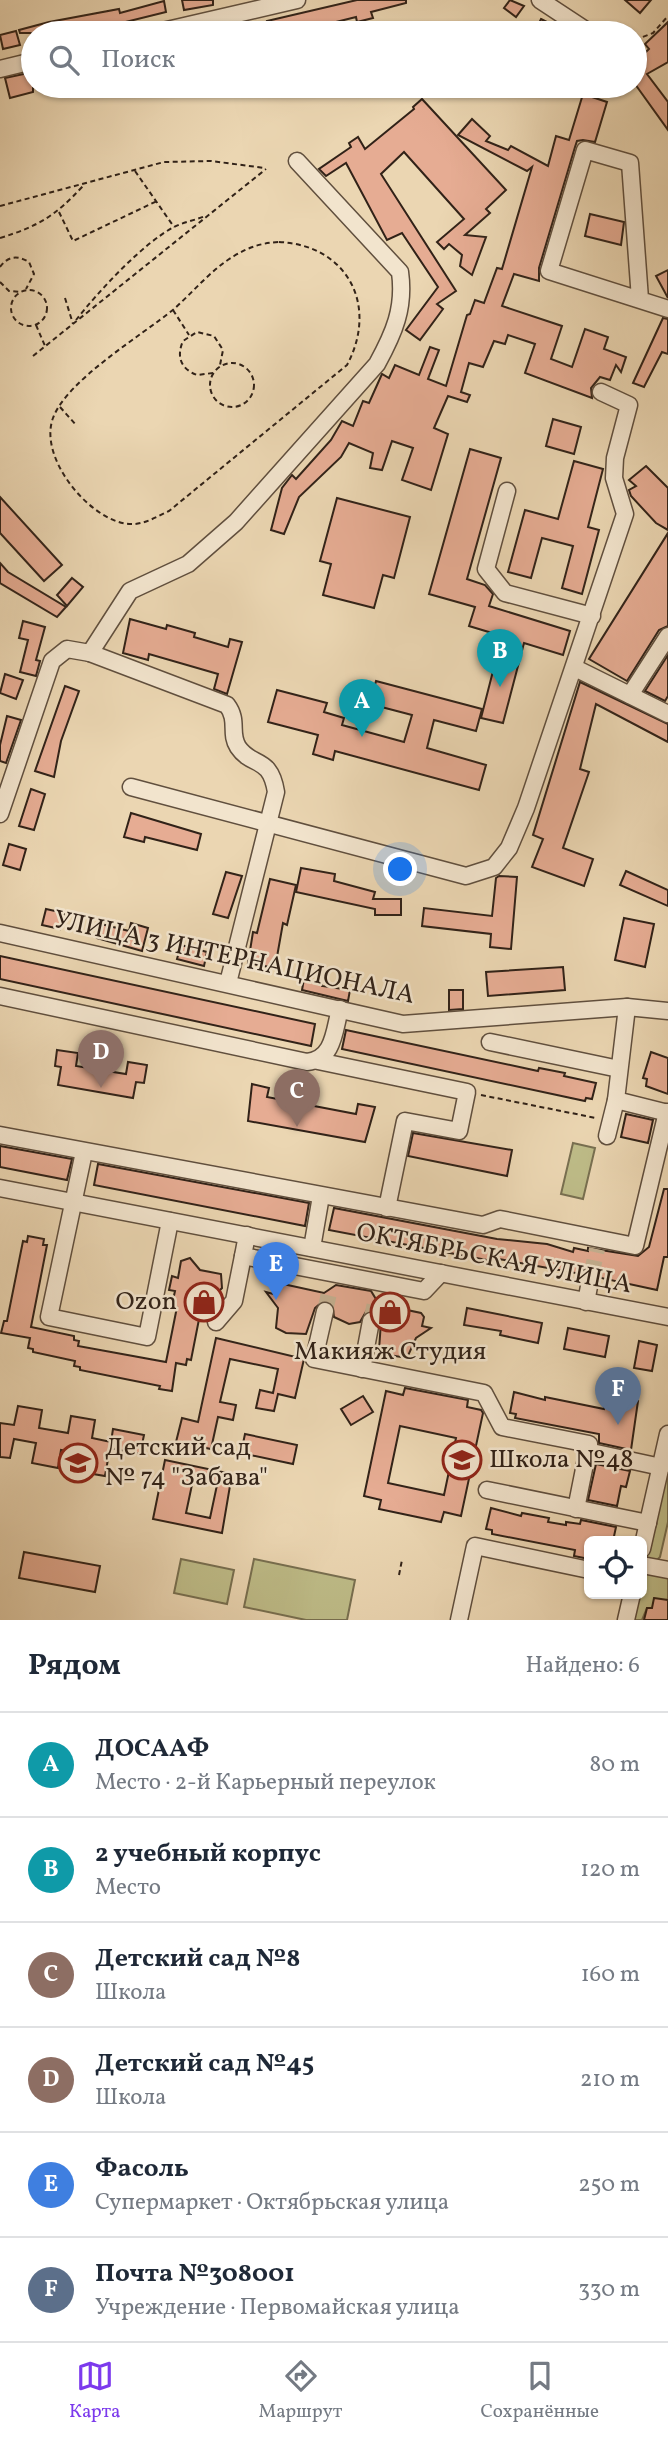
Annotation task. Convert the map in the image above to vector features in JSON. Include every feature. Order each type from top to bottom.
[{"type":"street","points":[[206,21],[298,0]]},
{"type":"street","points":[[540,0],[572,21]]},
{"type":"street","points":[[0,69],[21,64]]},
{"type":"street","points":[[640,299],[630,163],[585,150],[549,271],[664,307]]},
{"type":"street","points":[[90,653],[131,591],[188,564],[236,522],[377,364],[391,337],[401,312],[400,272],[297,161]]},
{"type":"street","points":[[131,787],[466,876],[494,867],[509,848],[526,808],[625,514],[614,478],[614,468],[629,405],[601,392]]},
{"type":"street","points":[[508,491],[486,569],[505,593],[592,616]]},
{"type":"street","points":[[630,695],[668,636]]},
{"type":"street","points":[[0,814],[52,661],[67,649],[90,653],[227,705],[235,715],[234,740],[240,751],[266,765],[274,777],[276,792],[228,983]]},
{"type":"street","points":[[575,668],[667,710]]},
{"type":"street","name":"УЛИЦА 3 ИНТЕРНАЦИОНАЛА","points":[[0,933],[403,1024],[627,1007],[668,1011]]},
{"type":"street","points":[[0,996],[307,1062],[318,1061],[467,1092],[459,1131],[405,1121],[387,1208]]},
{"type":"street","points":[[609,1129],[627,1007]]},
{"type":"street","points":[[318,1061],[330,1046],[340,1009]]},
{"type":"street","points":[[491,1042],[619,1069]]},
{"type":"street","points":[[0,1135],[483,1225],[500,1219],[598,1244],[635,1246],[668,1112],[615,1100]]},
{"type":"street","points":[[84,1152],[49,1317],[147,1337],[170,1221]]},
{"type":"street","name":"ОКТЯБРЬСКАЯ УЛИЦА","points":[[0,1188],[668,1317]]},
{"type":"street","points":[[312,1248],[321,1196]]},
{"type":"street","points":[[216,1322],[234,1301],[247,1235]]},
{"type":"street","points":[[243,1256],[331,1281],[377,1290],[424,1291],[441,1273]]},
{"type":"street","points":[[586,1302],[591,1276]]},
{"type":"street","points":[[325,1311],[314,1359],[484,1393],[502,1427],[589,1444],[576,1508]]},
{"type":"street","points":[[362,1369],[371,1321]]},
{"type":"street","points":[[645,1536],[668,1434]]},
{"type":"street","points":[[587,1451],[661,1467]]},
{"type":"street","points":[[487,1490],[648,1523]]},
{"type":"street","points":[[459,1620],[475,1546],[584,1569]]},
{"type":"street","points":[[647,1565],[667,1567]]},
{"type":"street","points":[[626,1620],[631,1599]]},
{"type":"path","points":[[647,35],[653,33],[668,16]]},
{"type":"path","points":[[0,206],[134,170],[188,160],[265,169],[33,356]]},
{"type":"path","points":[[134,170],[174,227]]},
{"type":"path","points":[[0,238],[38,226],[59,212],[85,185]]},
{"type":"path","points":[[59,212],[73,240],[157,201]]},
{"type":"path","points":[[73,324],[102,287],[174,227],[208,215]]},
{"type":"path","points":[[290,243],[321,252],[349,275],[357,306],[358,338],[354,352],[338,376],[169,511],[137,524],[116,521],[79,495],[64,475],[50,439],[51,425],[59,406],[80,382],[173,309],[231,258],[252,246],[290,243]]},
{"type":"path","points":[[0,267],[10,258],[29,262],[33,268],[33,281],[23,291],[13,300],[13,314],[22,324],[36,324],[46,314],[46,301],[36,291],[23,291],[9,291],[0,282]]},
{"type":"path","points":[[65,298],[73,324]]},
{"type":"path","points":[[173,309],[189,335]]},
{"type":"path","points":[[36,324],[46,346]]},
{"type":"path","points":[[213,372],[197,375],[183,366],[180,349],[189,335],[206,332],[220,342],[223,359],[210,381],[214,397],[228,406],[244,403],[253,389],[250,372],[236,363],[219,366]]},
{"type":"path","points":[[59,406],[76,425]]},
{"type":"path","points":[[467,1092],[609,1129]]},
{"type":"path","points":[[399,1575],[402,1560]]},
{"type":"shaded area","points":[[573,1143],[595,1148],[583,1199],[561,1194]]},
{"type":"shaded area","points":[[668,1459],[668,1522],[660,1557],[656,1561],[648,1559],[647,1550]]},
{"type":"shaded area","points":[[181,1559],[234,1570],[227,1604],[174,1593]]},
{"type":"shaded area","points":[[254,1559],[355,1580],[347,1620],[306,1620],[244,1607]]},
{"type":"shaded area","points":[[647,1572],[668,1576],[668,1599],[647,1608],[642,1620],[632,1620],[637,1599],[647,1599]]},
{"type":"building","points":[[182,0],[213,0],[213,5],[184,10]]},
{"type":"building","points":[[357,0],[406,0],[406,3],[371,12],[373,18],[361,21],[357,21],[356,17],[340,21],[267,21]]},
{"type":"building","points":[[510,0],[524,6],[516,17],[504,8]]},
{"type":"building","points":[[625,0],[651,0],[640,13]]},
{"type":"building","points":[[164,1],[166,12],[130,21],[54,21],[119,9],[120,13]]},
{"type":"building","points":[[668,22],[668,62],[647,74],[649,49],[647,42]]},
{"type":"building","points":[[16,31],[20,45],[3,49],[0,35]]},
{"type":"building","points":[[647,74],[668,102],[668,130],[645,98]]},
{"type":"building","points":[[21,75],[21,95],[10,98],[5,78]]},
{"type":"building","points":[[582,98],[607,102],[595,142],[577,141],[539,268],[539,281],[514,274],[502,306],[562,326],[551,359],[572,367],[585,329],[608,337],[604,349],[626,357],[621,372],[616,365],[610,380],[600,377],[591,388],[592,398],[525,373],[535,344],[508,335],[505,344],[494,341],[483,367],[469,363],[461,392],[470,395],[467,402],[448,396],[434,428],[448,434],[431,490],[402,480],[413,448],[392,441],[382,470],[370,468],[373,453],[349,443],[341,457],[299,497],[284,534],[271,530],[282,488],[292,475],[296,479],[331,440],[342,421],[353,426],[363,401],[369,403],[382,374],[389,378],[395,365],[419,375],[430,347],[439,350],[428,379],[446,386],[467,315],[470,314],[475,300],[484,303],[497,268],[502,269],[532,167],[527,171],[458,135],[472,119],[490,136],[486,141],[508,150],[511,146],[548,166],[556,136],[569,140]]},
{"type":"building","points":[[422,99],[506,190],[486,209],[490,213],[465,235],[486,237],[472,275],[460,266],[462,255],[449,244],[444,249],[437,242],[464,219],[404,152],[381,174],[456,291],[437,304],[443,309],[420,340],[406,330],[438,287],[402,233],[387,240],[346,163],[326,176],[319,169],[351,147],[349,143],[358,137],[365,149],[414,109]]},
{"type":"building","points":[[590,214],[624,222],[621,245],[585,236]]},
{"type":"building","points":[[668,270],[668,298],[656,276]]},
{"type":"building","points":[[663,318],[668,319],[668,354],[662,352],[644,387],[633,383]]},
{"type":"building","points":[[553,419],[581,427],[574,454],[546,446]]},
{"type":"building","points":[[470,449],[501,458],[467,579],[485,585],[493,594],[489,606],[570,631],[563,655],[524,643],[503,723],[481,718],[502,636],[469,626],[475,607],[429,594]]},
{"type":"building","points":[[574,461],[603,469],[588,527],[599,530],[582,594],[562,588],[573,546],[542,538],[531,578],[508,572],[525,510],[558,519]]},
{"type":"building","points":[[646,466],[668,488],[668,530],[656,523],[631,496],[629,490],[636,486],[629,480]]},
{"type":"building","points":[[0,497],[62,565],[44,581],[0,533]]},
{"type":"building","points":[[337,498],[410,517],[394,578],[383,575],[374,608],[323,595],[331,564],[320,561]]},
{"type":"building","points":[[668,533],[668,626],[659,630],[627,681],[589,659]]},
{"type":"building","points":[[0,563],[8,572],[66,607],[57,617],[0,583]]},
{"type":"building","points":[[72,578],[83,587],[67,606],[57,595]]},
{"type":"building","points":[[130,619],[166,629],[167,625],[195,633],[194,637],[228,647],[230,639],[242,642],[227,694],[214,689],[218,674],[149,654],[148,660],[123,653]]},
{"type":"building","points":[[23,621],[45,627],[36,660],[40,661],[36,676],[20,672],[28,640],[19,638]]},
{"type":"building","points":[[668,655],[668,696],[665,701],[645,691]]},
{"type":"building","points":[[5,674],[23,680],[16,699],[0,693]]},
{"type":"building","points":[[376,681],[482,709],[476,731],[434,720],[427,748],[486,765],[479,790],[335,751],[333,760],[313,754],[318,735],[268,722],[277,690],[327,703],[324,712],[344,718],[342,725],[404,742],[412,715],[370,704]]},
{"type":"building","points":[[580,682],[668,724],[668,742],[596,704],[580,769],[589,772],[563,848],[593,859],[584,886],[532,867],[543,839],[533,835]]},
{"type":"building","points":[[65,686],[79,691],[61,741],[54,777],[35,771]]},
{"type":"building","points":[[7,716],[21,720],[6,763],[0,761],[0,745]]},
{"type":"building","points":[[31,789],[45,794],[34,830],[19,826]]},
{"type":"building","points":[[131,813],[201,834],[197,850],[145,837],[144,842],[124,837]]},
{"type":"building","points":[[9,844],[26,849],[20,870],[3,865]]},
{"type":"building","points":[[301,868],[335,874],[334,881],[375,892],[373,899],[401,899],[401,915],[375,915],[375,909],[296,892]]},
{"type":"building","points":[[626,871],[668,890],[668,906],[620,885]]},
{"type":"building","points":[[226,872],[242,876],[228,918],[213,914]]},
{"type":"building","points":[[517,877],[511,949],[490,947],[491,934],[422,926],[424,908],[492,916],[496,878]]},
{"type":"building","points":[[270,879],[296,885],[287,925],[283,923],[275,968],[248,963],[253,932],[257,933]]},
{"type":"building","points":[[46,909],[64,913],[60,929],[42,925]]},
{"type":"building","points":[[624,918],[654,924],[645,967],[615,960]]},
{"type":"building","points":[[131,923],[148,928],[142,951],[97,938],[101,924],[129,931]]},
{"type":"building","points":[[181,945],[207,952],[204,966],[177,959]]},
{"type":"building","points":[[0,956],[315,1024],[311,1046],[0,979]]},
{"type":"building","points":[[563,967],[565,990],[488,996],[486,972]]},
{"type":"building","points":[[304,979],[322,983],[322,986],[350,990],[348,1001],[302,990]]},
{"type":"building","points":[[449,990],[463,990],[463,1009],[449,1010]]},
{"type":"building","points":[[346,1030],[538,1071],[539,1068],[565,1073],[564,1076],[596,1083],[592,1099],[586,1098],[585,1101],[342,1049]]},
{"type":"building","points":[[57,1050],[78,1053],[76,1066],[126,1074],[128,1062],[147,1065],[144,1083],[136,1082],[133,1098],[58,1085],[61,1067],[55,1066]]},
{"type":"building","points":[[651,1052],[668,1058],[668,1094],[646,1086],[647,1079],[643,1078]]},
{"type":"building","points":[[252,1084],[269,1088],[267,1097],[356,1114],[358,1104],[375,1107],[365,1142],[248,1121]]},
{"type":"building","points":[[626,1114],[653,1120],[648,1143],[621,1137]]},
{"type":"building","points":[[413,1133],[512,1150],[507,1176],[408,1156]]},
{"type":"building","points":[[0,1146],[72,1159],[67,1180],[0,1167]]},
{"type":"building","points":[[98,1164],[309,1203],[305,1226],[94,1185]]},
{"type":"building","points":[[664,1189],[668,1189],[668,1257],[664,1257],[657,1290],[601,1278],[598,1269],[592,1266],[584,1269],[581,1274],[493,1258],[492,1261],[329,1230],[334,1208],[497,1239],[547,1244],[573,1252],[574,1248],[588,1251],[588,1248],[638,1256],[649,1247]]},
{"type":"building","points":[[28,1236],[44,1239],[43,1245],[47,1245],[31,1327],[74,1336],[74,1340],[79,1341],[78,1346],[166,1362],[177,1307],[172,1305],[175,1291],[169,1290],[172,1276],[178,1278],[181,1261],[190,1258],[200,1270],[221,1274],[222,1288],[217,1293],[209,1290],[207,1305],[202,1304],[191,1360],[187,1359],[186,1365],[176,1363],[172,1391],[159,1389],[160,1386],[80,1370],[80,1367],[74,1366],[75,1361],[33,1352],[33,1349],[28,1348],[30,1338],[1,1333],[4,1321],[7,1321],[23,1241],[27,1242]]},
{"type":"building","points":[[283,1284],[324,1293],[336,1285],[371,1291],[379,1304],[421,1313],[424,1317],[422,1326],[431,1328],[416,1338],[407,1358],[389,1355],[379,1350],[381,1322],[377,1313],[367,1310],[360,1322],[349,1324],[334,1317],[332,1303],[323,1301],[315,1308],[306,1334],[286,1333],[276,1328],[278,1308],[266,1292],[277,1295],[278,1286]]},
{"type":"building","points":[[467,1308],[542,1323],[538,1343],[500,1335],[501,1331],[464,1325]]},
{"type":"building","points":[[568,1328],[609,1336],[605,1357],[564,1349]]},
{"type":"building","points":[[216,1338],[304,1359],[295,1398],[278,1394],[274,1411],[256,1408],[260,1390],[273,1393],[278,1369],[230,1359],[220,1402],[236,1405],[233,1420],[218,1417],[211,1449],[176,1442],[182,1418],[198,1422]]},
{"type":"building","points":[[639,1341],[657,1345],[652,1371],[634,1368]]},
{"type":"building","name":"Школа №48","points":[[405,1388],[468,1400],[467,1407],[481,1410],[483,1413],[461,1516],[444,1512],[441,1522],[379,1509],[381,1500],[364,1496],[386,1391],[403,1395]],"holes":[[[400,1426],[456,1438],[444,1495],[388,1483]]]},
{"type":"building","points":[[514,1392],[545,1400],[545,1397],[604,1409],[607,1395],[638,1401],[631,1450],[599,1443],[599,1434],[515,1418],[516,1414],[510,1413]]},
{"type":"building","points":[[363,1396],[373,1412],[351,1425],[341,1409]]},
{"type":"building","points":[[18,1406],[42,1410],[39,1428],[68,1433],[71,1416],[95,1420],[92,1438],[111,1442],[113,1429],[144,1435],[140,1454],[110,1448],[105,1476],[81,1472],[84,1454],[61,1450],[58,1468],[32,1463],[36,1443],[14,1439],[10,1458],[0,1457],[0,1423],[14,1425]]},
{"type":"building","points":[[245,1434],[297,1445],[293,1464],[241,1453]]},
{"type":"building","points":[[165,1460],[232,1474],[222,1533],[153,1519]],"holes":[[[193,1480],[217,1485],[210,1518],[186,1513]]]},
{"type":"building","points":[[596,1464],[630,1471],[626,1487],[621,1486],[617,1506],[588,1500]]},
{"type":"building","points":[[491,1508],[521,1516],[522,1513],[549,1518],[548,1522],[566,1525],[566,1522],[580,1524],[581,1520],[616,1527],[614,1536],[584,1536],[584,1558],[574,1556],[575,1550],[492,1534],[492,1530],[486,1529]]},
{"type":"building","points":[[24,1552],[100,1566],[95,1592],[19,1578]]},
{"type":"building","points":[[654,1598],[668,1600],[668,1620],[644,1620],[647,1608],[652,1608]]},
{"type":"tunnel","points":[[591,1276],[597,1249]]},
{"type":"tunnel","points":[[325,1311],[330,1289]]},
{"type":"tunnel","points":[[371,1321],[376,1299]]},
{"type":"place","name":"2 учебный корпус","points":[[500,687]]},
{"type":"place","name":"ДОСААФ","points":[[362,737]]},
{"type":"place","name":"Детский сад №45","points":[[101,1088]]},
{"type":"place","name":"Детский сад №8","points":[[297,1127]]},
{"type":"place","name":"Фасоль","points":[[276,1300]]},
{"type":"place","name":"Ozon","points":[[204,1302]]},
{"type":"place","name":"Макияж Студия","points":[[390,1312]]},
{"type":"place","name":"Почта №308001","points":[[618,1425]]},
{"type":"place","name":"Школа №48","points":[[462,1460]]},
{"type":"place","name":"Детский сад № 74 \"Забава\"","points":[[78,1463]]}]
